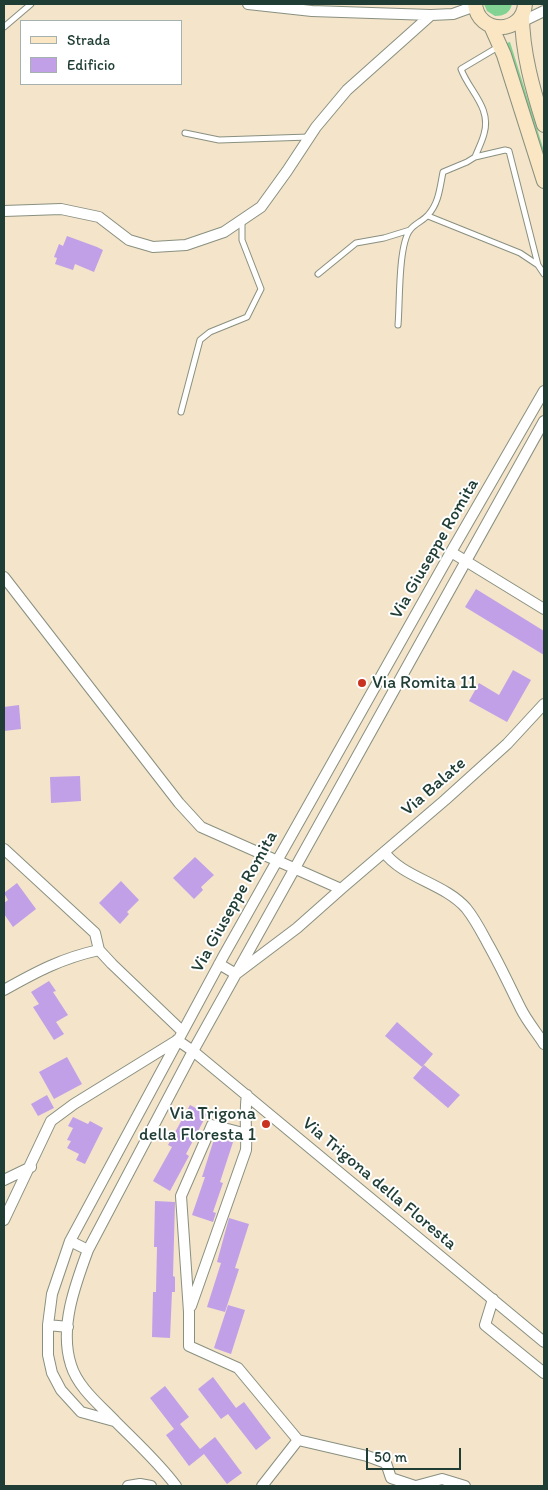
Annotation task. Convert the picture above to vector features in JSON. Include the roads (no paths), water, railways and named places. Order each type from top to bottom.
[{"type":"street","points":[[248,4],[312,11],[431,15],[453,14],[475,5],[478,15],[483,21],[491,26],[500,28],[519,17],[544,11]]},
{"type":"street","points":[[4,211],[61,209],[99,216],[129,240],[153,247],[186,245],[224,232],[261,207],[310,137],[347,90],[431,15]]},
{"type":"street","points":[[519,17],[522,35],[541,100],[544,125]]},
{"type":"street","points":[[491,26],[500,45],[544,181]]},
{"type":"street","name":"Via Giuseppe Romita","points":[[115,1421],[81,1412],[61,1390],[52,1373],[48,1355],[48,1325],[52,1294],[70,1242],[179,1035],[451,552],[544,391]]},
{"type":"street","points":[[527,422],[542,425]]},
{"type":"street","name":"Via Giuseppe Romita","points":[[176,1486],[165,1472],[94,1401],[71,1367],[68,1353],[68,1327],[72,1299],[88,1250],[193,1051],[542,425]]},
{"type":"street","points":[[451,552],[544,609]]},
{"type":"street","points":[[4,577],[179,803],[201,826],[341,889]]},
{"type":"street","points":[[417,613],[432,622]]},
{"type":"street","name":"Via Balate","points":[[236,974],[297,928],[445,800],[507,744],[544,704]]},
{"type":"street","points":[[4,849],[95,933],[99,950],[77,955],[46,966],[4,990]]},
{"type":"street","points":[[384,852],[398,866],[450,893],[465,907],[477,923],[512,988],[522,1011],[544,1044]]},
{"type":"street","name":"Via Trigona della Floresta","points":[[99,950],[193,1051],[544,1342]]},
{"type":"street","points":[[219,964],[236,974]]},
{"type":"street","points":[[4,1220],[51,1122],[74,1104],[179,1035]]},
{"type":"street","points":[[189,1312],[246,1150],[247,1134],[244,1113],[246,1095]]},
{"type":"street","points":[[247,1134],[212,1125],[181,1196],[189,1312],[189,1346],[238,1368],[298,1440],[367,1456],[386,1463],[391,1478],[416,1486],[442,1480],[466,1486]]},
{"type":"street","points":[[4,1180],[31,1166]]},
{"type":"street","points":[[70,1242],[88,1250]]},
{"type":"street","points":[[493,1299],[485,1325],[544,1373]]},
{"type":"street","points":[[48,1325],[68,1327]]},
{"type":"street","points":[[262,1486],[298,1440]]},
{"type":"street","points":[[128,1486],[140,1484],[151,1486]]},
{"type":"lane","points":[[4,27],[31,4]]},
{"type":"lane","points":[[475,157],[485,133],[484,108],[465,79],[461,68],[500,45]]},
{"type":"lane","points":[[185,133],[219,140],[310,137]]},
{"type":"lane","points":[[318,274],[356,243],[384,238],[410,230],[428,216],[439,196],[443,172],[475,157],[504,150],[509,152],[538,265],[544,274]]},
{"type":"lane","points":[[428,216],[520,253],[538,265]]},
{"type":"lane","points":[[181,412],[196,348],[200,340],[210,332],[247,317],[260,290],[242,240],[242,220]]},
{"type":"lane","points":[[398,325],[403,246],[410,230]]},
{"type":"place","name":"Via Romita 11","points":[[362,683]]},
{"type":"place","name":"Via Trigona della Floresta 1","points":[[266,1124]]}]
